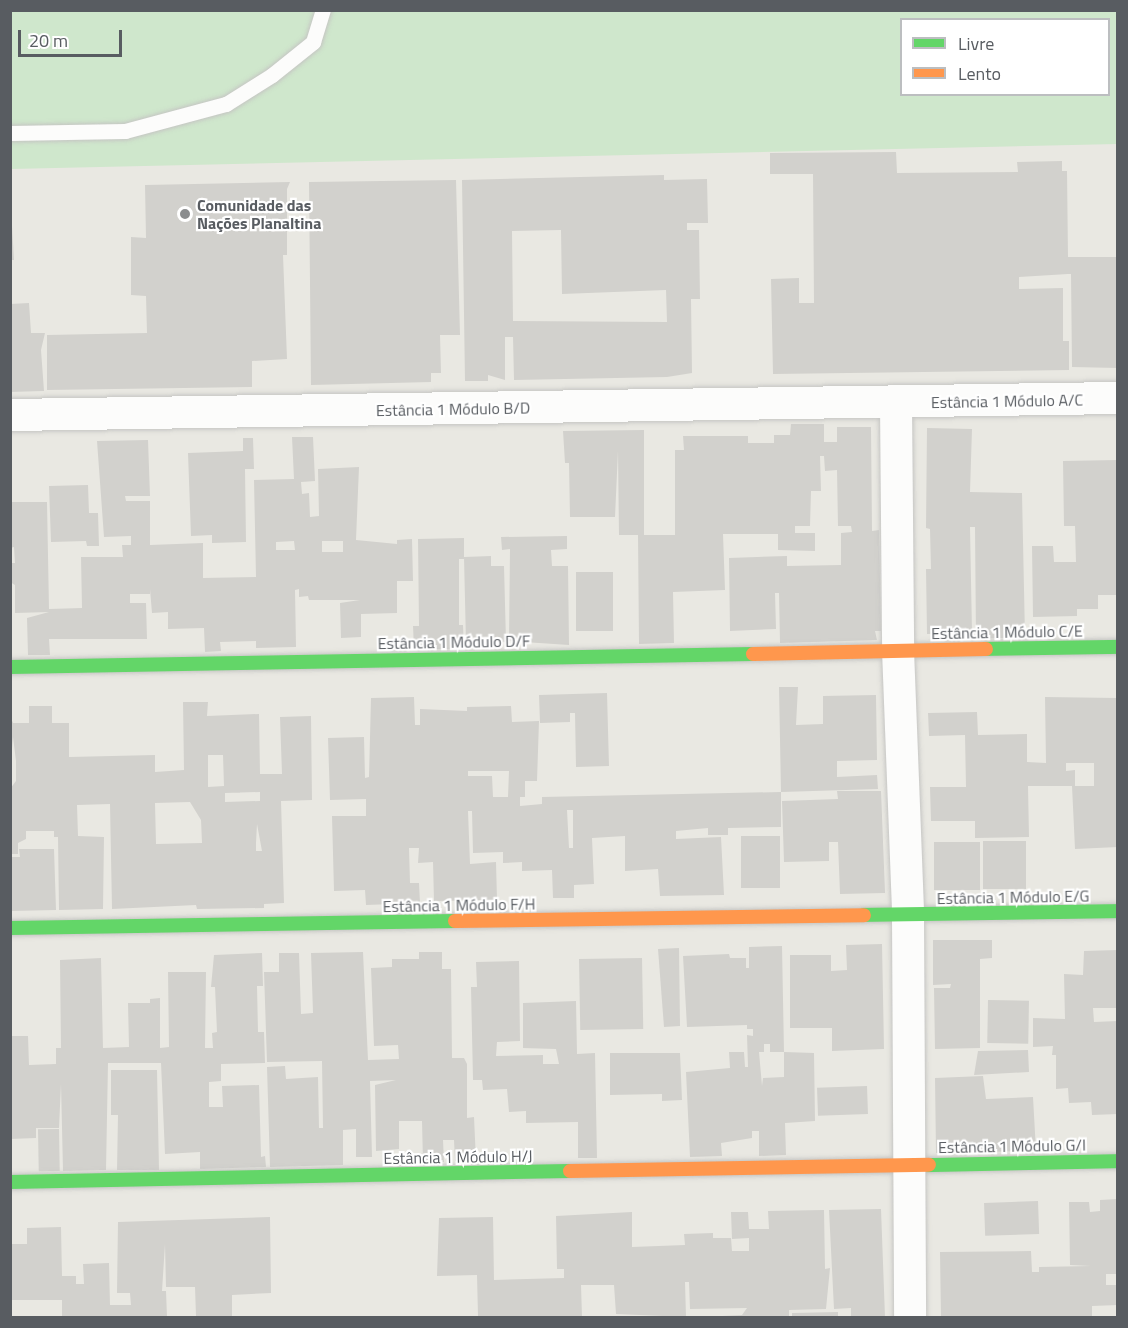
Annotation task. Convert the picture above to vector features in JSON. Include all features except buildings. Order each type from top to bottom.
[{"type":"street","name":"Estância 1 Módulo A/C","points":[[896,403],[1118,398]]},
{"type":"street","name":"Estância 1 Módulo B/D","points":[[10,415],[896,403]]},
{"type":"street","points":[[896,403],[898,650],[908,915],[906,1164],[910,1317]]},
{"type":"street","name":"Estância 1 Módulo C/E","points":[[898,650],[1118,646]]},
{"type":"street","name":"Estância 1 Módulo D/F","points":[[10,667],[898,650]]},
{"type":"street","name":"Estância 1 Módulo E/G","points":[[908,915],[1118,911]]},
{"type":"street","name":"Estância 1 Módulo F/H","points":[[10,928],[908,915]]},
{"type":"street","name":"Estância 1 Módulo G/I","points":[[906,1164],[1118,1161]]},
{"type":"street","name":"Estância 1 Módulo H/J","points":[[10,1182],[906,1164]]},
{"type":"lane","points":[[10,132],[125,131],[226,104],[272,75],[313,42],[323,10]]},
{"type":"green space","points":[[10,11],[1117,11],[1117,144],[11,169]]},
{"type":"traffic: fast","points":[[986,649],[1118,647]]},
{"type":"traffic: fast","points":[[10,667],[753,654]]},
{"type":"traffic: fast","points":[[864,915],[1118,911]]},
{"type":"traffic: fast","points":[[10,928],[455,921]]},
{"type":"traffic: fast","points":[[929,1165],[1118,1161]]},
{"type":"traffic: fast","points":[[10,1182],[570,1171]]},
{"type":"traffic: slow","points":[[753,654],[986,649]]},
{"type":"traffic: slow","points":[[455,921],[864,915]]},
{"type":"traffic: slow","points":[[570,1171],[929,1165]]},
{"type":"place","name":"Comunidade das Nações Planaltina","points":[[185,214]]}]
